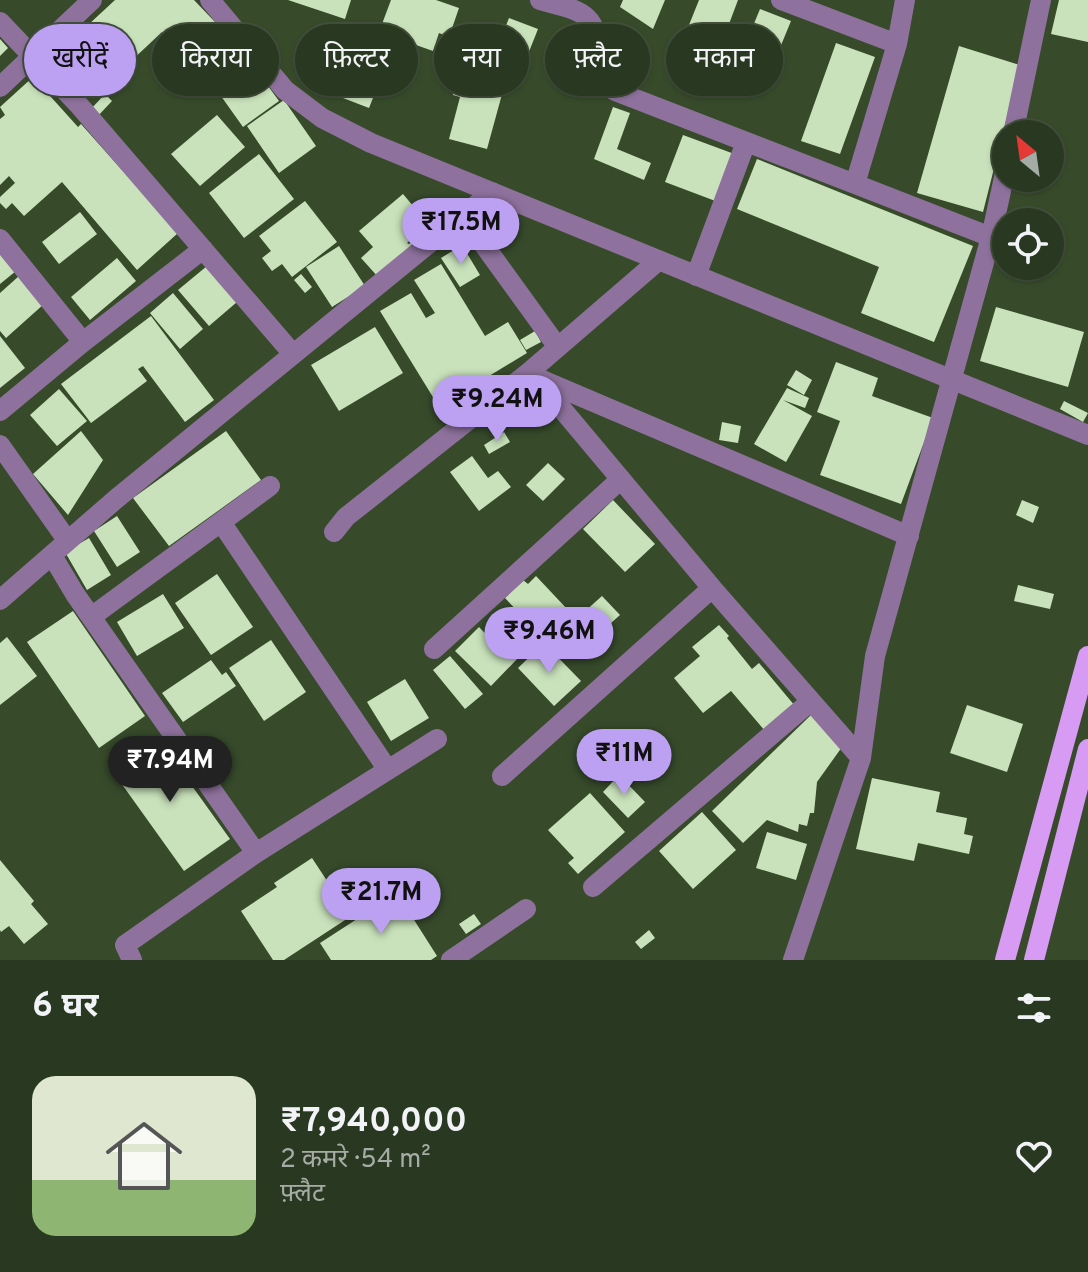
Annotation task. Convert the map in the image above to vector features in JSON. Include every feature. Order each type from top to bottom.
[{"type":"main road","points":[[1005,960],[1088,656]]},
{"type":"main road","points":[[1034,960],[1088,749]]},
{"type":"street","points":[[67,24],[92,0]]},
{"type":"street","points":[[210,0],[285,90],[322,118],[371,143],[1088,435]]},
{"type":"street","points":[[540,0],[576,11],[589,19],[596,35],[597,68],[602,80],[615,91],[991,237]]},
{"type":"street","points":[[781,0],[897,44]]},
{"type":"street","points":[[855,184],[897,44],[905,0]]},
{"type":"street","points":[[1016,120],[1041,0]]},
{"type":"street","points":[[0,22],[24,47]]},
{"type":"street","points":[[0,87],[24,65]]},
{"type":"street","points":[[70,96],[293,354]]},
{"type":"street","points":[[696,276],[746,142]]},
{"type":"street","points":[[0,600],[53,557],[67,540],[492,192]]},
{"type":"street","points":[[793,960],[861,758],[875,656],[1001,192]]},
{"type":"street","points":[[463,216],[557,346]]},
{"type":"street","points":[[0,239],[83,342]]},
{"type":"street","points":[[0,411],[203,249]]},
{"type":"street","points":[[334,532],[346,517],[532,376],[557,346],[658,261]]},
{"type":"street","points":[[532,376],[861,758]]},
{"type":"street","points":[[532,376],[909,536]]},
{"type":"street","points":[[0,445],[67,540]]},
{"type":"street","points":[[434,649],[621,479]]},
{"type":"street","points":[[91,617],[270,486]]},
{"type":"street","points":[[221,522],[388,770]]},
{"type":"street","points":[[53,557],[91,617],[256,853]]},
{"type":"street","points":[[502,776],[712,588]]},
{"type":"street","points":[[593,887],[811,701]]},
{"type":"street","points":[[132,960],[125,945],[256,853],[437,739]]},
{"type":"street","points":[[451,960],[526,909]]},
{"type":"building","points":[[115,0],[194,0],[215,22],[152,24],[152,41],[136,56],[136,24],[89,24]]},
{"type":"building","points":[[288,0],[351,0],[345,19]]},
{"type":"building","points":[[391,0],[436,0],[459,8],[453,24],[434,24],[433,51],[418,46],[418,24],[382,24]]},
{"type":"building","points":[[623,0],[665,0],[653,29],[650,24],[620,7]]},
{"type":"building","points":[[699,0],[738,0],[729,24],[689,24]]},
{"type":"building","points":[[1059,0],[1088,0],[1088,42],[1051,34]]},
{"type":"building","points":[[760,9],[791,21],[783,40],[783,24],[754,24]]},
{"type":"building","points":[[509,18],[525,24],[507,24]]},
{"type":"building","points":[[529,26],[538,29],[529,52]]},
{"type":"building","points":[[0,39],[8,48],[0,56]]},
{"type":"building","points":[[836,43],[875,57],[840,154],[801,141]]},
{"type":"building","points":[[959,46],[1020,65],[1006,120],[992,120],[992,176],[983,212],[917,193]]},
{"type":"building","points":[[24,85],[24,96],[50,96],[78,127],[81,124],[178,233],[137,270],[62,182],[24,216],[12,203],[6,209],[0,203],[0,197],[15,183],[9,176],[0,185],[0,119],[5,115],[0,107]]},
{"type":"building","points":[[103,96],[112,101],[97,117],[90,110]]},
{"type":"building","points":[[221,96],[275,96],[279,101],[243,127]]},
{"type":"building","points":[[338,96],[374,96],[369,108]]},
{"type":"building","points":[[456,96],[502,96],[487,149],[449,139],[460,97]]},
{"type":"building","points":[[284,100],[316,146],[279,173],[247,126]]},
{"type":"building","points":[[613,107],[630,113],[617,149],[651,163],[644,180],[594,159]]},
{"type":"building","points":[[217,115],[245,147],[200,186],[171,154]]},
{"type":"building","points":[[683,135],[737,155],[718,202],[665,182]]},
{"type":"building","points":[[259,154],[294,199],[244,238],[209,193]]},
{"type":"building","points":[[757,159],[973,246],[934,342],[861,313],[879,267],[737,209]]},
{"type":"building","points":[[403,194],[429,225],[407,243],[430,225],[437,233],[379,278],[361,258],[373,247],[359,231]]},
{"type":"building","points":[[305,201],[337,242],[292,277],[282,264],[272,271],[262,258],[271,251],[259,236]]},
{"type":"building","points":[[80,212],[97,234],[59,264],[42,242]]},
{"type":"building","points":[[462,245],[480,275],[460,287],[441,258]]},
{"type":"building","points":[[339,246],[365,286],[332,307],[306,267]]},
{"type":"building","points":[[0,253],[16,271],[0,284]]},
{"type":"building","points":[[117,258],[136,281],[90,320],[71,297]]},
{"type":"building","points":[[441,264],[485,336],[508,322],[527,353],[466,390],[471,399],[444,415],[380,311],[411,293],[426,318],[435,313],[414,280]]},
{"type":"building","points":[[207,266],[237,302],[209,326],[178,290]]},
{"type":"building","points":[[301,274],[312,287],[305,293],[294,280]]},
{"type":"building","points":[[19,276],[44,304],[6,338],[0,331],[0,293]]},
{"type":"building","points":[[173,293],[203,329],[180,349],[150,313]]},
{"type":"building","points":[[996,307],[1084,332],[1068,387],[980,361]]},
{"type":"building","points":[[151,316],[214,400],[185,422],[143,366],[138,369],[147,381],[91,423],[61,384]]},
{"type":"building","points":[[375,327],[403,373],[339,411],[311,365]]},
{"type":"building","points":[[535,331],[541,342],[526,350],[520,340]]},
{"type":"building","points":[[0,336],[25,368],[0,388]]},
{"type":"building","points":[[836,362],[878,378],[872,396],[933,418],[901,504],[820,475],[840,421],[817,412]]},
{"type":"building","points":[[796,370],[812,380],[804,395],[787,385]]},
{"type":"building","points":[[787,388],[809,398],[805,408],[783,400],[812,416],[786,462],[754,444]]},
{"type":"building","points":[[59,389],[87,421],[57,446],[30,415]]},
{"type":"building","points":[[1064,401],[1088,413],[1083,422],[1060,409]]},
{"type":"building","points":[[722,422],[741,426],[738,443],[719,440]]},
{"type":"building","points":[[81,431],[103,460],[68,515],[33,474]]},
{"type":"building","points":[[226,431],[261,480],[169,546],[133,498]]},
{"type":"building","points":[[504,432],[510,442],[489,454],[484,445]]},
{"type":"building","points":[[472,456],[488,478],[498,471],[511,487],[479,511],[450,472]]},
{"type":"building","points":[[548,463],[565,479],[543,501],[526,485]]},
{"type":"building","points":[[613,500],[655,544],[625,572],[583,529]]},
{"type":"building","points":[[1022,500],[1039,507],[1033,523],[1016,515]]},
{"type":"building","points":[[117,516],[140,552],[117,567],[94,531]]},
{"type":"building","points":[[89,538],[111,575],[87,590],[65,552]]},
{"type":"building","points":[[217,574],[253,627],[211,655],[175,603]]},
{"type":"building","points":[[536,576],[568,610],[541,636],[505,598],[523,580],[528,584]]},
{"type":"building","points":[[1018,585],[1054,594],[1050,609],[1014,601]]},
{"type":"building","points":[[163,594],[184,628],[137,656],[117,622]]},
{"type":"building","points":[[602,596],[620,615],[601,632],[583,613]]},
{"type":"building","points":[[73,611],[145,716],[99,748],[27,642]]},
{"type":"building","points":[[719,625],[752,669],[759,663],[795,706],[765,731],[731,691],[703,713],[674,678],[700,656],[692,647]]},
{"type":"building","points":[[479,627],[496,645],[502,638],[520,656],[491,686],[455,651]]},
{"type":"building","points":[[7,637],[37,676],[0,705],[0,643]]},
{"type":"building","points":[[271,640],[306,692],[264,721],[229,668]]},
{"type":"building","points":[[544,643],[581,681],[554,706],[518,668]]},
{"type":"building","points":[[450,656],[483,694],[465,709],[433,670]]},
{"type":"building","points":[[211,660],[222,675],[226,672],[236,686],[183,722],[162,693]]},
{"type":"building","points":[[405,679],[429,718],[391,741],[367,702]]},
{"type":"building","points":[[967,705],[1023,724],[1007,772],[950,753]]},
{"type":"building","points":[[811,715],[842,747],[817,782],[814,813],[810,813],[807,826],[799,824],[798,832],[767,820],[743,843],[712,811]]},
{"type":"building","points":[[157,737],[230,839],[184,871],[111,769]]},
{"type":"building","points":[[619,775],[645,802],[628,818],[603,792]]},
{"type":"building","points":[[872,778],[940,792],[936,812],[967,818],[964,834],[973,836],[969,854],[918,843],[914,861],[856,849]]},
{"type":"building","points":[[590,793],[625,832],[578,874],[568,863],[574,858],[548,830]]},
{"type":"building","points":[[702,812],[736,850],[693,889],[659,851]]},
{"type":"building","points":[[767,832],[807,844],[796,880],[756,868]]},
{"type":"building","points":[[312,858],[339,899],[383,870],[394,888],[284,960],[273,960],[241,911],[277,887],[274,883]]},
{"type":"building","points":[[0,860],[34,901],[31,904],[48,924],[24,944],[9,926],[0,930]]},
{"type":"building","points":[[397,893],[437,956],[431,960],[331,960],[320,943]]},
{"type":"building","points":[[474,914],[481,924],[466,934],[459,924]]},
{"type":"building","points":[[649,930],[655,938],[641,949],[635,942]]}]
